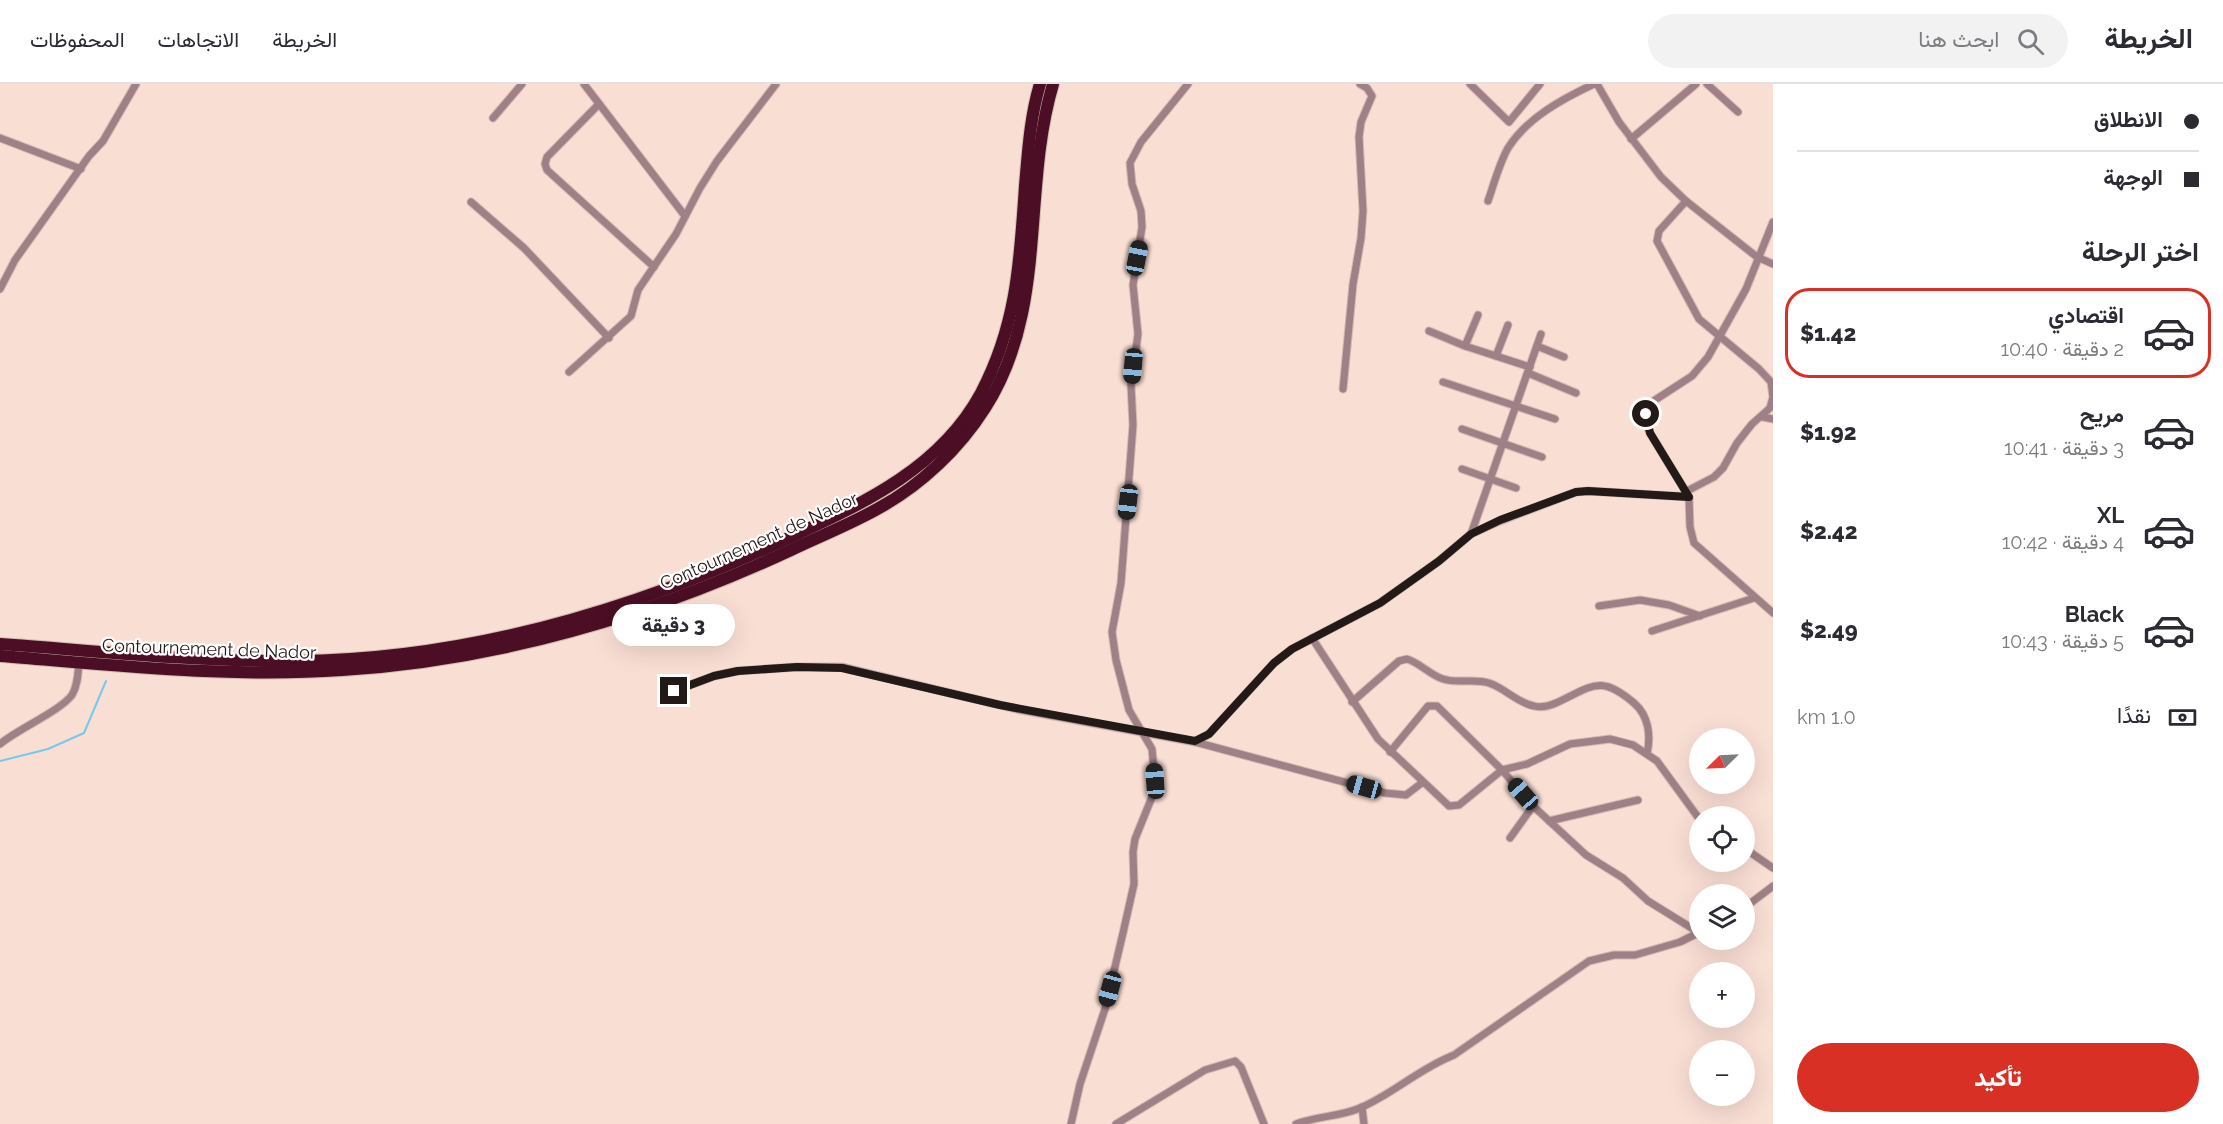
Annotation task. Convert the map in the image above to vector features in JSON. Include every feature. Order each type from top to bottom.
[{"type":"highway","name":"Contournement de Nador","points":[[0,656],[297,661],[414,652],[497,638],[589,615],[688,582],[741,561],[894,486],[929,458],[962,422],[980,394],[1001,352],[1016,292],[1028,146],[1040,84]]},
{"type":"highway","name":"Contournement de Nador","points":[[0,644],[86,659],[256,672],[341,670],[426,662],[510,647],[592,627],[673,600],[747,570],[881,508],[921,480],[956,447],[985,408],[1008,365],[1023,318],[1031,264],[1039,147],[1045,111],[1053,84]]},
{"type":"street","points":[[0,289],[15,261],[103,141],[136,84]]},
{"type":"street","points":[[493,118],[522,84]]},
{"type":"street","points":[[584,84],[685,216]]},
{"type":"street","points":[[569,372],[631,316],[638,290],[717,161],[776,84]]},
{"type":"street","points":[[1071,1124],[1080,1084],[1105,1009],[1134,884],[1135,839],[1154,792],[1152,749],[1130,710],[1116,660],[1112,632],[1121,583],[1133,425],[1131,386],[1138,334],[1133,285],[1142,227],[1141,211],[1132,184],[1130,163],[1137,147],[1188,84]]},
{"type":"street","points":[[1343,388],[1363,211],[1359,137],[1361,122],[1372,96],[1367,88],[1360,84]]},
{"type":"street","points":[[1470,84],[1509,122],[1540,84]]},
{"type":"street","points":[[1488,201],[1504,156],[1517,136],[1551,107],[1595,84],[1631,139],[1661,177],[1686,201],[1757,257],[1773,264]]},
{"type":"street","points":[[1631,139],[1696,84]]},
{"type":"street","points":[[1707,84],[1738,112]]},
{"type":"street","points":[[599,104],[546,157],[547,171],[654,267]]},
{"type":"street","points":[[0,138],[81,169]]},
{"type":"street","points":[[1195,741],[1209,734],[1232,706],[1284,654],[1380,603],[1439,561],[1471,534],[1500,520],[1576,492],[1688,494],[1714,477],[1723,468],[1737,443],[1752,424],[1763,417],[1770,408],[1773,397],[1771,382],[1759,369],[1699,319],[1657,241],[1659,231],[1686,201]]},
{"type":"street","points":[[471,202],[524,248],[609,338]]},
{"type":"street","points":[[1773,222],[1757,257],[1746,290],[1721,337],[1692,376],[1655,400],[1647,410],[1646,423],[1688,494],[1690,527],[1695,544],[1773,613]]},
{"type":"street","points":[[1465,346],[1478,315]]},
{"type":"street","points":[[1496,356],[1508,325]]},
{"type":"street","points":[[1429,331],[1496,356],[1576,393]]},
{"type":"street","points":[[1471,534],[1541,334]]},
{"type":"street","points":[[1537,346],[1564,357]]},
{"type":"street","points":[[1443,382],[1555,419]]},
{"type":"street","points":[[1763,417],[1773,419]]},
{"type":"street","points":[[1462,429],[1542,457]]},
{"type":"street","points":[[1462,469],[1516,488]]},
{"type":"street","points":[[1652,631],[1754,598]]},
{"type":"street","points":[[1599,606],[1640,600],[1669,605],[1700,616]]},
{"type":"street","points":[[1312,638],[1378,739],[1449,806],[1455,807],[1502,770],[1527,764],[1570,744],[1610,739],[1633,745],[1657,761],[1690,806]]},
{"type":"street","points":[[0,744],[15,732],[64,702],[76,684],[86,659]]},
{"type":"street","points":[[1352,702],[1399,661],[1407,659],[1444,680],[1489,683],[1526,704],[1538,707],[1550,706],[1597,684],[1606,685],[1630,700],[1646,719],[1649,735],[1647,754]]},
{"type":"street","points":[[674,691],[714,676],[738,671],[836,667],[1011,707],[1195,741],[1385,793],[1406,795],[1423,782]]},
{"type":"street","points":[[1390,752],[1428,706],[1432,705],[1502,770],[1533,806],[1586,855],[1623,878],[1647,901],[1689,926]]},
{"type":"street","points":[[1550,821],[1638,800]]},
{"type":"street","points":[[1510,838],[1533,806]]},
{"type":"street","points":[[1755,856],[1773,868]]},
{"type":"street","points":[[1755,900],[1773,886]]},
{"type":"street","points":[[1296,1124],[1306,1120],[1342,1115],[1362,1107],[1442,1059],[1454,1055],[1589,961],[1614,955],[1635,955],[1689,937]]},
{"type":"street","points":[[1116,1124],[1205,1070],[1235,1061],[1241,1066],[1264,1124]]},
{"type":"street","points":[[1362,1107],[1364,1124]]},
{"type":"waterway","points":[[0,761],[48,749],[84,733],[106,681]]},
{"type":"route","points":[[674,691],[685,685],[738,671],[829,666],[1021,710],[1195,741],[1209,734],[1232,706],[1284,654],[1380,603],[1439,561],[1471,534],[1500,520],[1576,492],[1689,497],[1650,433],[1646,423],[1646,414]]}]
